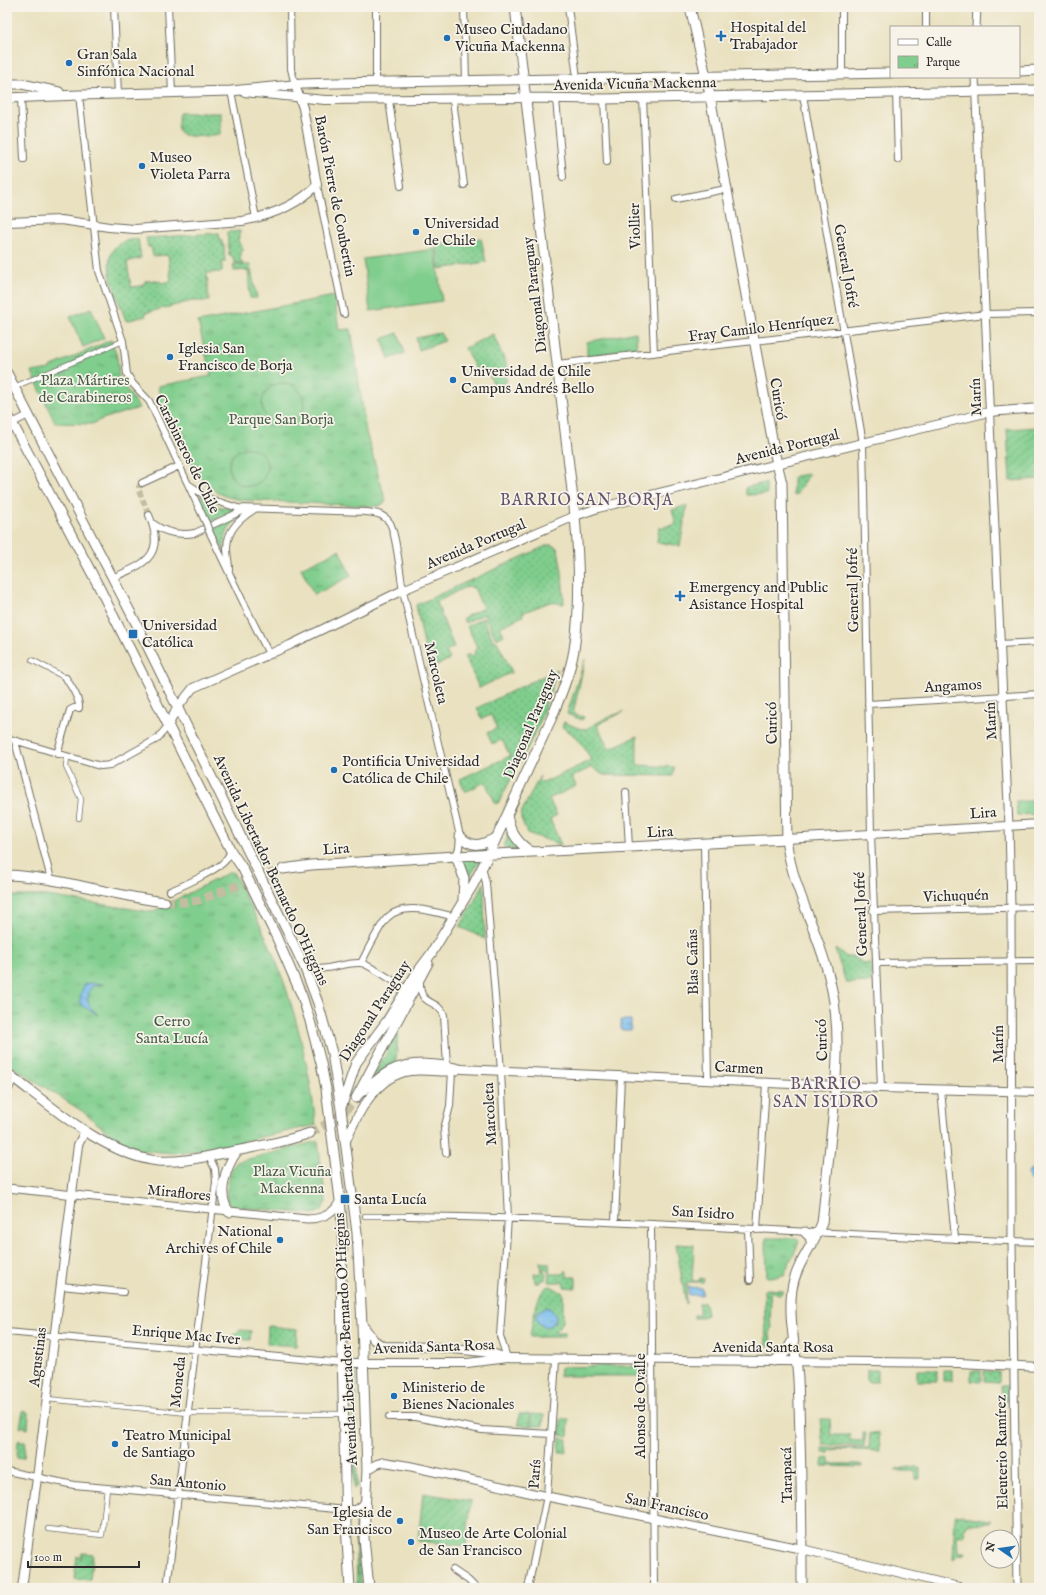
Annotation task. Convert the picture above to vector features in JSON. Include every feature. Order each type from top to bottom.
[{"type":"main road","name":"Diagonal Paraguay","points":[[340,1109],[356,1062],[379,1033],[406,989],[431,954],[463,902],[489,854],[561,696],[574,650],[579,615],[580,577],[575,516],[515,7]]},
{"type":"main road","name":"Curicó","points":[[690,7],[706,76],[774,455],[783,490],[786,839],[790,863],[830,981],[835,1004],[838,1035],[836,1086],[822,1223],[798,1270],[792,1288],[793,1340],[797,1362]]},
{"type":"main road","points":[[1020,71],[1039,70]]},
{"type":"main road","name":"Avenida Vicuña Mackenna","points":[[7,98],[231,91],[295,85],[376,82],[890,73]]},
{"type":"main road","name":"Avenida Vicuña Mackenna","points":[[7,84],[22,84],[79,95]]},
{"type":"main road","name":"Barón Pierre de Coubertin","points":[[295,85],[300,98],[317,185]]},
{"type":"main road","name":"Avenida Vicuña Mackenna","points":[[231,91],[325,100],[453,100],[526,98],[604,99],[1039,90]]},
{"type":"main road","points":[[7,222],[50,219],[135,229],[232,222],[270,214],[307,195],[317,185]]},
{"type":"main road","name":"Avenida Libertador Bernardo O'Higgins","points":[[7,373],[142,636],[304,966],[318,1003],[328,1036],[345,1143],[358,1251],[367,1470],[364,1538],[369,1588]]},
{"type":"main road","name":"Avenida Portugal","points":[[168,726],[177,708],[193,688],[269,654],[403,590],[575,516],[598,508],[990,412],[1039,408]]},
{"type":"main road","name":"Avenida Libertador Bernardo O'Higgins","points":[[7,413],[10,424],[98,585],[231,851],[243,869],[285,956],[310,1021],[326,1089],[343,1236],[341,1272],[346,1510],[350,1588]]},
{"type":"main road","points":[[507,815],[513,834],[520,843],[532,852]]},
{"type":"main road","name":"Lira","points":[[283,869],[311,865],[489,854],[704,844],[1039,824]]},
{"type":"main road","points":[[460,836],[466,842],[476,845],[484,844],[497,837]]},
{"type":"main road","points":[[456,856],[464,878],[463,902]]},
{"type":"main road","points":[[7,875],[51,879],[114,893],[165,902]]},
{"type":"main road","name":"Diagonal Paraguay","points":[[356,1097],[420,980],[431,954]]},
{"type":"main road","name":"Carmen","points":[[356,1097],[382,1076],[396,1068],[416,1064],[462,1069],[766,1083],[941,1090],[1039,1092]]},
{"type":"main road","name":"Carmen","points":[[345,1143],[363,1108],[377,1090],[389,1080],[399,1074],[410,1071],[449,1068]]},
{"type":"main road","points":[[10,1075],[85,1131],[113,1147],[146,1159],[174,1161],[209,1156],[270,1144],[310,1133]]},
{"type":"main road","name":"Agustinas","points":[[22,1588],[78,1145],[85,1131]]},
{"type":"main road","points":[[229,1212],[223,1202],[223,1194],[227,1169],[237,1151]]},
{"type":"main road","points":[[805,1232],[810,1237],[812,1245]]},
{"type":"main road","name":"Avenida Santa Rosa","points":[[362,1324],[374,1340],[383,1346],[434,1347],[492,1353],[507,1358]]},
{"type":"main road","points":[[774,1361],[786,1352],[793,1340]]},
{"type":"main road","name":"Avenida Santa Rosa","points":[[363,1363],[468,1363],[507,1358],[556,1360],[1014,1364],[1039,1367]]},
{"type":"main road","name":"Tarapacá","points":[[797,1362],[802,1588]]},
{"type":"main road","name":"Enrique Mac Iver","points":[[343,1363],[363,1363]]},
{"type":"main road","name":"San Francisco","points":[[367,1470],[381,1463],[392,1463],[802,1549],[963,1588]]},
{"type":"street","points":[[114,7],[118,94]]},
{"type":"street","points":[[168,7],[172,92]]},
{"type":"street","points":[[290,7],[291,69],[295,85]]},
{"type":"street","points":[[376,7],[376,82]]},
{"type":"street","points":[[464,7],[466,80]]},
{"type":"street","points":[[568,7],[577,78]]},
{"type":"street","points":[[842,7],[842,74]]},
{"type":"street","points":[[926,7],[926,26]]},
{"type":"street","points":[[976,26],[977,7]]},
{"type":"street","name":"Marín","points":[[975,78],[1009,826],[1011,907],[1011,1092],[1014,1364]]},
{"type":"street","points":[[231,91],[256,218]]},
{"type":"street","points":[[896,92],[898,160]]},
{"type":"street","name":"Carabineros de Chile","points":[[79,95],[95,225],[99,271],[123,341],[126,366],[130,379],[149,401],[209,531],[269,654]]},
{"type":"street","name":"General Jofré","points":[[804,95],[863,442],[873,911],[881,1088]]},
{"type":"street","points":[[20,98],[24,159]]},
{"type":"street","name":"Viollier","points":[[643,98],[654,353]]},
{"type":"street","points":[[556,99],[563,177]]},
{"type":"street","points":[[604,99],[606,162]]},
{"type":"street","points":[[389,100],[401,186]]},
{"type":"street","points":[[453,100],[464,185]]},
{"type":"street","name":"Barón Pierre de Coubertin","points":[[317,185],[344,314]]},
{"type":"street","points":[[676,198],[726,189]]},
{"type":"street","name":"Fray Camilo Henríquez","points":[[557,364],[986,314],[1039,313]]},
{"type":"street","points":[[14,387],[123,341]]},
{"type":"street","points":[[10,424],[28,415]]},
{"type":"street","points":[[142,483],[179,466]]},
{"type":"street","points":[[188,484],[203,495],[218,502],[248,509]]},
{"type":"street","points":[[152,523],[170,533],[196,533],[248,509]]},
{"type":"street","name":"Marcoleta","points":[[248,509],[366,512],[379,514],[390,523],[394,535],[403,590],[460,836],[459,848],[456,856]]},
{"type":"street","points":[[229,573],[227,546],[229,535],[238,522],[255,509]]},
{"type":"street","points":[[112,578],[136,568],[146,560],[154,545],[155,534],[149,515]]},
{"type":"street","points":[[1000,644],[1039,642]]},
{"type":"street","points":[[32,660],[66,678],[78,700],[79,708],[74,708],[70,712],[58,754]]},
{"type":"street","name":"Angamos","points":[[868,704],[1039,694]]},
{"type":"street","points":[[7,738],[99,766],[107,766],[157,739],[168,726]]},
{"type":"street","points":[[15,740],[51,879]]},
{"type":"street","points":[[67,757],[65,766],[81,799],[79,818]]},
{"type":"street","points":[[626,792],[629,848]]},
{"type":"street","name":"Blas Cañas","points":[[704,844],[708,1080]]},
{"type":"street","points":[[170,891],[184,886],[220,865],[228,858],[231,851]]},
{"type":"street","name":"Marcoleta","points":[[482,867],[486,883],[500,1071],[508,1218],[500,1336],[507,1358]]},
{"type":"street","name":"Vichuquén","points":[[873,911],[1039,907]]},
{"type":"street","points":[[361,963],[382,924],[394,912],[423,910],[454,917]]},
{"type":"street","points":[[876,963],[1039,961]]},
{"type":"street","points":[[304,966],[312,969],[321,969],[361,963],[406,989]]},
{"type":"street","points":[[420,980],[420,989],[423,997],[440,1008],[444,1015],[449,1068],[450,1106],[444,1129],[446,1153]]},
{"type":"street","points":[[7,1094],[10,1075]]},
{"type":"street","points":[[615,1222],[621,1076]]},
{"type":"street","points":[[757,1230],[766,1083]]},
{"type":"street","points":[[941,1090],[955,1239]]},
{"type":"street","name":"Moneda","points":[[167,1588],[216,1175],[209,1156]]},
{"type":"street","name":"Miraflores","points":[[7,1188],[229,1212],[314,1219],[331,1213],[340,1200]]},
{"type":"street","name":"San Isidro","points":[[365,1216],[508,1218],[615,1222],[818,1233],[1039,1242]]},
{"type":"street","name":"Alonso de Ovalle","points":[[651,1224],[654,1588]]},
{"type":"street","points":[[748,1229],[750,1280]]},
{"type":"street","points":[[61,1286],[123,1292]]},
{"type":"street","name":"Enrique Mac Iver","points":[[7,1332],[195,1351],[343,1363]]},
{"type":"street","name":"París","points":[[528,1588],[547,1496],[556,1360]]},
{"type":"street","name":"Eleuterio Ramírez","points":[[1014,1364],[1017,1588]]},
{"type":"street","points":[[47,1399],[188,1412],[344,1414]]},
{"type":"street","points":[[389,1417],[415,1417],[482,1430],[551,1434]]},
{"type":"street","name":"San Antonio","points":[[7,1471],[74,1485],[346,1510],[358,1508],[366,1501]]},
{"type":"street","points":[[48,1529],[102,1535],[107,1488]]},
{"type":"street","points":[[454,1570],[476,1588]]},
{"type":"green space","points":[[179,113],[221,113],[221,133],[200,136],[182,135],[180,133],[178,123]]},
{"type":"green space","points":[[240,231],[238,241],[244,250],[242,250],[240,259],[243,264],[234,263],[231,255],[229,255],[227,232]]},
{"type":"green space","points":[[219,233],[220,241],[222,241],[222,245],[224,245],[225,262],[222,262],[222,272],[207,273],[209,301],[192,301],[145,313],[146,316],[126,321],[117,298],[110,271],[110,259],[114,249],[123,242],[138,239],[141,258],[127,262],[131,287],[142,286],[142,284],[145,284],[145,281],[156,280],[156,282],[160,281],[161,283],[171,281],[168,255],[153,256],[151,247],[148,247],[146,238]]},
{"type":"green space","points":[[481,238],[486,262],[439,269],[436,244]]},
{"type":"green space","points":[[435,249],[442,301],[370,311],[363,259]]},
{"type":"green space","points":[[233,265],[250,265],[257,298],[250,298],[248,270],[234,271]]},
{"type":"green space","name":"Parque San Borja","points":[[334,296],[339,330],[351,329],[366,432],[386,502],[379,506],[368,506],[243,500],[230,498],[219,493],[203,480],[191,463],[166,418],[161,406],[158,386],[211,376],[198,322]]},
{"type":"green space","points":[[91,308],[104,338],[83,347],[70,317]]},
{"type":"green space","points":[[636,332],[637,348],[587,356],[587,342]]},
{"type":"green space","points":[[398,333],[405,353],[389,359],[382,339]]},
{"type":"green space","points":[[440,333],[445,341],[419,350],[416,338]]},
{"type":"green space","points":[[493,334],[509,370],[504,374],[507,381],[496,389],[486,369],[477,372],[465,348]]},
{"type":"green space","name":"Plaza Mártires de Carabineros","points":[[111,340],[117,356],[119,378],[139,408],[102,419],[92,424],[55,423],[32,372],[50,369],[50,367]]},
{"type":"green space","points":[[279,383],[287,383],[295,386],[301,392],[304,404],[301,416],[295,422],[287,425],[279,425],[271,422],[265,416],[262,408],[262,400],[265,392],[271,386]]},
{"type":"green space","points":[[1039,427],[1039,479],[1010,481],[1007,429]]},
{"type":"green space","points":[[248,448],[258,451],[264,457],[267,467],[264,477],[258,483],[248,486],[238,483],[232,477],[229,467],[232,457],[238,451]]},
{"type":"green space","points":[[809,474],[796,495],[793,495],[793,478],[795,476]]},
{"type":"green space","points":[[766,483],[767,494],[746,495],[746,487]]},
{"type":"green space","points":[[200,495],[217,506],[236,510],[210,522],[198,497]]},
{"type":"green space","points":[[687,505],[680,546],[657,542],[659,528],[676,524],[672,510]]},
{"type":"green space","points":[[238,517],[231,525],[225,538],[225,553],[213,528]]},
{"type":"green space","points":[[548,545],[553,545],[558,549],[562,572],[564,604],[550,602],[522,613],[523,616],[500,627],[504,635],[496,639],[484,614],[465,623],[463,618],[483,608],[474,588],[463,588],[437,602],[454,647],[446,651],[450,659],[429,669],[416,605]]},
{"type":"green space","points":[[339,550],[351,576],[314,595],[301,568]]},
{"type":"green space","points":[[483,618],[494,642],[497,641],[512,672],[479,688],[465,656],[469,654],[470,657],[475,654],[474,651],[478,649],[467,626]]},
{"type":"green space","points":[[585,659],[573,714],[584,717],[582,720],[567,714]]},
{"type":"green space","points":[[558,669],[537,729],[499,802],[496,804],[485,782],[465,792],[460,779],[510,756],[502,740],[492,744],[487,733],[497,728],[491,715],[482,719],[477,708]]},
{"type":"green space","points":[[625,711],[597,725],[609,749],[637,736],[637,765],[674,767],[673,776],[603,775],[592,767],[572,777],[576,786],[549,799],[557,815],[550,819],[561,845],[527,833],[521,818],[522,811],[540,776],[538,781],[543,783],[591,760],[579,741],[562,727],[564,722],[578,728],[586,729],[604,719]]},
{"type":"green space","points":[[1016,801],[1038,801],[1038,814],[1017,815]]},
{"type":"green space","points":[[510,829],[523,849],[506,849],[504,847]]},
{"type":"green space","points":[[480,857],[481,860],[466,882],[466,870],[461,859]]},
{"type":"green space","name":"Cerro Santa Lucía","points":[[230,872],[233,872],[266,937],[279,968],[293,1011],[305,1056],[316,1125],[253,1139],[222,1148],[173,1153],[140,1150],[111,1135],[82,1111],[7,1063],[7,896],[47,896],[152,912]]},
{"type":"green space","points":[[484,883],[485,939],[460,927]]},
{"type":"green space","points":[[835,949],[847,957],[856,957],[863,964],[871,963],[871,982],[846,983]]},
{"type":"green space","points":[[398,1031],[396,1064],[371,1080],[374,1075]]},
{"type":"green space","name":"Plaza Vicuña Mackenna","points":[[318,1141],[326,1202],[321,1211],[313,1214],[231,1206],[227,1201],[229,1180],[232,1169],[237,1162]]},
{"type":"green space","points":[[291,1169],[299,1172],[302,1180],[299,1188],[291,1191],[283,1188],[280,1180],[283,1172]]},
{"type":"green space","points":[[766,1238],[796,1238],[799,1240],[784,1275],[767,1277]]},
{"type":"green space","points":[[676,1244],[694,1245],[692,1281],[699,1281],[700,1278],[704,1279],[703,1282],[687,1282],[686,1304]]},
{"type":"green space","points":[[540,1262],[549,1263],[550,1274],[541,1267]]},
{"type":"green space","points":[[541,1269],[543,1269],[546,1274],[545,1280],[540,1280],[540,1283],[535,1283],[534,1273],[540,1274]]},
{"type":"green space","points":[[564,1271],[567,1271],[567,1277],[576,1277],[576,1288],[564,1287],[563,1282],[549,1282],[550,1274],[564,1274]]},
{"type":"green space","points":[[551,1286],[563,1293],[563,1322],[554,1333],[564,1333],[564,1337],[530,1337],[535,1310],[540,1297],[546,1287]]},
{"type":"green space","points":[[764,1290],[782,1290],[780,1295],[773,1291],[770,1294],[770,1320],[772,1326],[770,1335],[771,1345],[768,1346],[766,1344]]},
{"type":"green space","points":[[699,1303],[705,1303],[707,1315],[694,1318],[694,1315],[699,1315]]},
{"type":"green space","points":[[268,1326],[297,1329],[296,1346],[267,1344]]},
{"type":"green space","points":[[240,1330],[251,1331],[250,1340],[230,1338]]},
{"type":"green space","points":[[643,1366],[647,1369],[649,1376],[559,1376],[560,1368],[562,1367]]},
{"type":"green space","points":[[867,1370],[877,1370],[877,1382],[867,1382]]},
{"type":"green space","points":[[917,1370],[937,1370],[937,1381],[917,1381]]},
{"type":"green space","points":[[943,1370],[952,1370],[952,1381],[943,1381]]},
{"type":"green space","points":[[971,1371],[981,1371],[981,1381],[971,1381]]},
{"type":"green space","points":[[984,1371],[999,1372],[999,1382],[984,1381]]},
{"type":"green space","points":[[352,1372],[356,1374],[357,1486],[354,1489]]},
{"type":"green space","points":[[1001,1386],[1008,1386],[1008,1401],[1002,1401]]},
{"type":"green space","points":[[23,1411],[29,1413],[28,1428],[26,1429],[24,1426],[21,1428],[20,1427]]},
{"type":"green space","points":[[519,1414],[530,1414],[530,1426],[518,1425]]},
{"type":"green space","points":[[531,1414],[544,1415],[543,1426],[531,1426]]},
{"type":"green space","points":[[561,1419],[569,1419],[568,1436],[560,1435]]},
{"type":"green space","points":[[820,1419],[830,1419],[831,1435],[850,1435],[849,1440],[863,1441],[863,1433],[866,1433],[864,1446],[823,1445]]},
{"type":"green space","points":[[870,1433],[879,1433],[880,1451],[836,1449],[829,1451],[829,1453],[823,1453],[822,1448],[869,1448]]},
{"type":"green space","points":[[560,1438],[567,1439],[566,1452],[559,1452]]},
{"type":"green space","points":[[20,1440],[21,1443],[26,1442],[23,1458],[17,1457],[18,1441]]},
{"type":"green space","points":[[829,1458],[829,1464],[859,1464],[862,1465],[862,1467],[822,1466],[823,1459]]},
{"type":"green space","points":[[920,1467],[920,1480],[915,1480],[915,1471],[896,1471],[896,1469]]},
{"type":"green space","points":[[423,1493],[471,1501],[466,1546],[418,1541]]},
{"type":"green space","points":[[955,1515],[991,1520],[990,1522],[985,1523],[969,1524],[965,1528],[964,1535],[957,1536],[958,1552],[966,1552],[965,1554],[957,1555],[953,1560]]},
{"type":"green space","points":[[355,1518],[358,1557],[362,1588],[357,1588]]},
{"type":"green space","points":[[82,1553],[93,1554],[90,1580],[74,1579],[77,1556],[81,1558]]},
{"type":"water","points":[[85,984],[103,984],[92,986],[88,997],[89,1005],[98,1016],[84,1007],[80,1002],[82,989]]},
{"type":"water","points":[[621,1020],[631,1020],[631,1030],[621,1030]]},
{"type":"water","points":[[1036,1169],[1039,1170],[1039,1180],[1032,1181],[1029,1180],[1028,1173],[1029,1170]]},
{"type":"water","points":[[688,1287],[702,1288],[702,1295],[689,1295]]},
{"type":"water","points":[[544,1308],[550,1308],[556,1316],[555,1322],[547,1327],[539,1324],[536,1318],[538,1311]]},
{"type":"tunnel","points":[[142,483],[139,487],[139,491],[149,515]]},
{"type":"tunnel","points":[[165,902],[199,900],[283,869]]},
{"type":"tunnel","points":[[310,1133],[335,1118],[356,1098]]},
{"type":"place","name":"Hospital del Trabajador","points":[[721,36]]},
{"type":"place","name":"Museo Ciudadano Vicuña Mackenna","points":[[447,38]]},
{"type":"place","name":"Gran Sala Sinfónica Nacional","points":[[69,63]]},
{"type":"place","name":"Museo Violeta Parra","points":[[142,166]]},
{"type":"place","name":"Universidad de Chile","points":[[416,232]]},
{"type":"place","name":"Iglesia San Francisco de Borja","points":[[170,357]]},
{"type":"place","name":"Universidad de Chile Campus Andrés Bello","points":[[453,380]]},
{"type":"place","name":"Emergency and Public Asistance Hospital","points":[[680,596]]},
{"type":"place","name":"Universidad Católica","points":[[133,634]]},
{"type":"place","name":"Pontificia Universidad Católica de Chile","points":[[334,770]]},
{"type":"place","name":"Santa Lucía","points":[[345,1199]]},
{"type":"place","name":"National Archives of Chile","points":[[280,1240]]},
{"type":"place","name":"Ministerio de Bienes Nacionales","points":[[394,1396]]},
{"type":"place","name":"Teatro Municipal de Santiago","points":[[115,1444]]},
{"type":"place","name":"Iglesia de San Francisco","points":[[400,1521]]},
{"type":"place","name":"Museo de Arte Colonial de San Francisco","points":[[411,1542]]},
{"type":"district","name":"BARRIO SAN BORJA","points":[[587,501]]},
{"type":"district","name":"BARRIO SAN ISIDRO","points":[[826,1094]]}]
